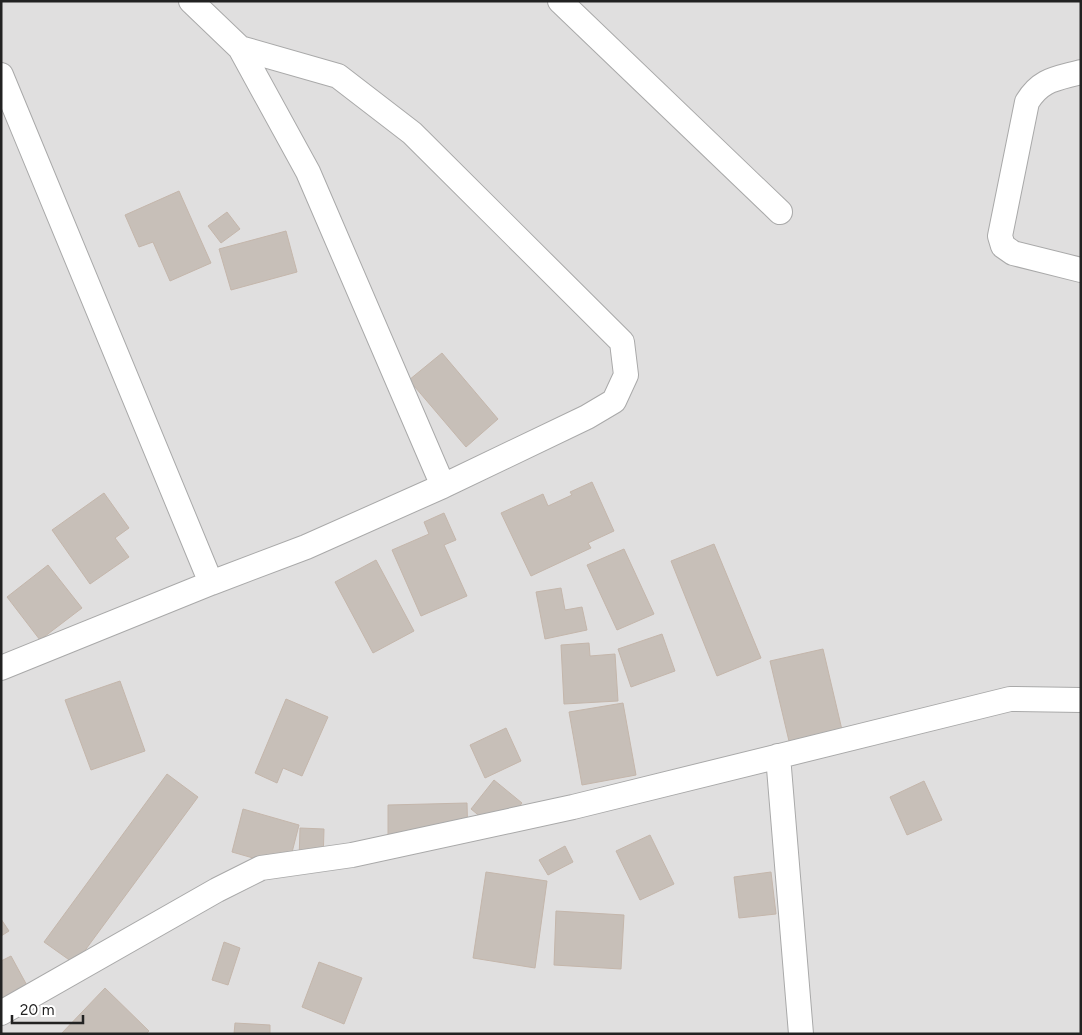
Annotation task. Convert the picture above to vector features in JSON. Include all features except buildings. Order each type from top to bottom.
[{"type":"street","points":[[191,1],[240,48],[308,172],[443,486]]},
{"type":"street","points":[[560,1],[780,212]]},
{"type":"street","points":[[1,668],[211,583],[306,547],[443,486],[587,417],[614,401],[626,375],[622,342],[412,133],[338,76],[240,48]]},
{"type":"street","points":[[1081,72],[1044,83],[1034,91],[1027,102],[1000,236],[1003,246],[1013,253],[1081,270]]},
{"type":"street","points":[[1,75],[211,583]]},
{"type":"street","points":[[1,1013],[217,890],[261,868],[352,855],[583,805],[1010,699],[1081,700]]},
{"type":"street","points":[[778,756],[801,1034]]},
{"type":"shaded area","points":[[1,1],[1081,1],[1081,1034],[1,1034]]}]
